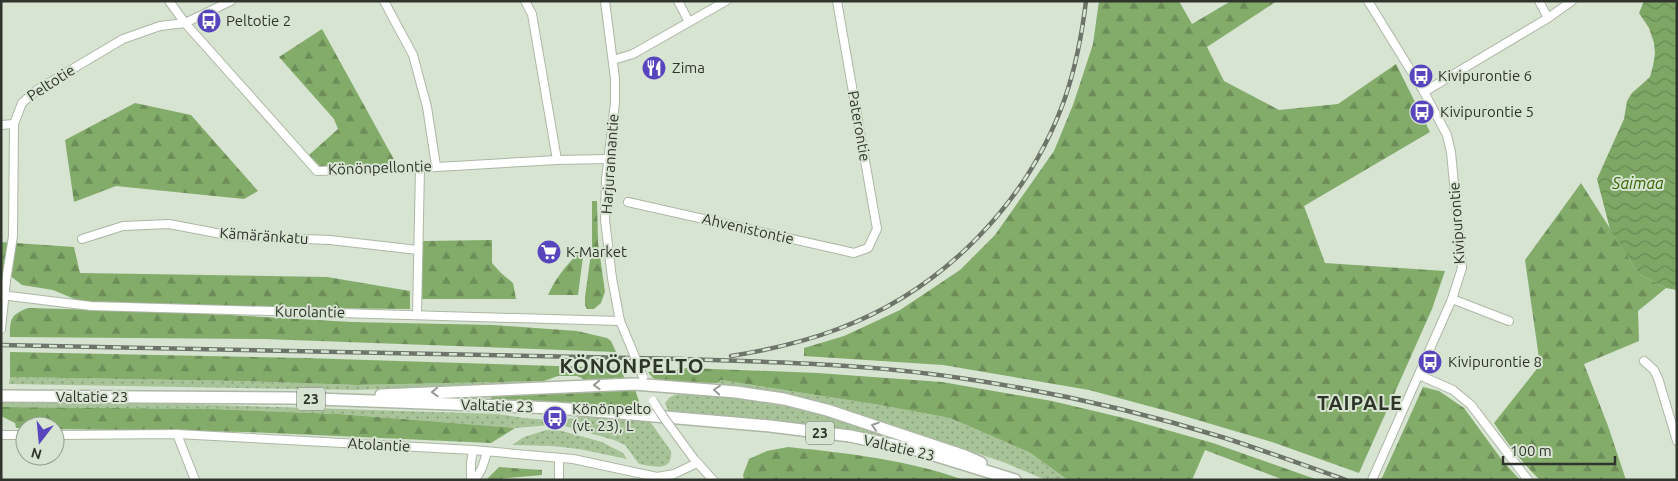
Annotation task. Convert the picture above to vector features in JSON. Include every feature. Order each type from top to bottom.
[{"type":"highway","points":[[292,398],[645,380],[784,399],[827,410],[965,456],[1017,480]]},
{"type":"highway","name":"Valtatie 23","points":[[1,396],[292,398],[555,408],[770,426],[850,436],[922,451],[1017,480]]},
{"type":"street","name":"Könönpellontie","points":[[169,1],[185,23],[317,170],[420,168],[608,159]]},
{"type":"street","name":"Peltotie","points":[[1,329],[3,295],[14,236],[14,124],[22,103],[37,90],[123,39],[160,26],[185,23],[231,1]]},
{"type":"street","points":[[384,1],[413,55],[427,107],[436,166]]},
{"type":"street","points":[[525,1],[532,14],[557,160]]},
{"type":"street","name":"Harjurannantie","points":[[605,1],[615,79],[615,102],[606,179],[605,220],[612,278],[620,321],[654,401],[664,418],[696,461],[713,480]]},
{"type":"street","points":[[678,1],[689,22]]},
{"type":"street","points":[[613,60],[633,54],[726,1]]},
{"type":"street","name":"Paterontie","points":[[837,1],[877,229],[868,248]]},
{"type":"street","name":"Kivipurontie","points":[[1368,1],[1424,92],[1447,135],[1451,152],[1462,268],[1452,299],[1372,480]]},
{"type":"street","points":[[1539,1],[1548,18]]},
{"type":"street","points":[[1424,92],[1548,18],[1572,1]]},
{"type":"street","points":[[1,125],[14,124]]},
{"type":"street","points":[[417,315],[420,168]]},
{"type":"street","name":"Ahvenistontie","points":[[628,202],[854,253],[868,248]]},
{"type":"street","name":"Kämäränkatu","points":[[82,239],[123,226],[168,224],[232,236],[330,240],[418,250]]},
{"type":"street","name":"Kurolantie","points":[[3,295],[91,306],[620,321]]},
{"type":"street","points":[[1452,299],[1509,321]]},
{"type":"street","points":[[1644,361],[1654,370],[1658,378],[1677,441]]},
{"type":"street","points":[[1419,375],[1452,390],[1471,405],[1528,480]]},
{"type":"street","name":"Atolantie","points":[[65,434],[177,434],[473,450],[573,459],[657,477],[674,474],[696,461]]},
{"type":"street","points":[[177,434],[195,480]]},
{"type":"street","points":[[1,435],[15,435]]},
{"type":"street","points":[[473,450],[471,464],[473,480]]},
{"type":"street","points":[[473,480],[479,475],[487,452]]},
{"type":"street","points":[[559,458],[559,480]]},
{"type":"shaded area","points":[[10,377],[357,385],[544,381],[359,390],[9,384]]},
{"type":"shaded area","points":[[721,380],[950,418],[1029,452],[1068,480],[1046,480],[1003,462],[832,405],[717,383]]},
{"type":"shaded area","points":[[678,394],[761,400],[791,405],[922,445],[825,426],[669,412],[665,403],[670,397]]},
{"type":"shaded area","points":[[1,402],[152,403],[498,414],[551,420],[552,423],[551,425],[515,428],[339,414],[213,409],[1,407]]},
{"type":"shaded area","points":[[582,417],[649,420],[671,451],[669,463],[656,467],[639,464],[625,445],[558,424],[559,420]]},
{"type":"shaded area","points":[[546,430],[562,431],[602,442],[623,453],[627,459],[579,449],[512,445],[524,437]]},
{"type":"green space","points":[[1099,1],[1179,1],[1192,24],[1231,1],[1277,1],[1207,47],[1224,81],[1279,110],[1338,104],[1396,64],[1430,132],[1304,206],[1325,263],[1445,271],[1432,309],[1359,473],[1272,442],[1089,390],[943,365],[804,356],[804,348],[844,336],[900,310],[960,270],[995,235],[1054,151],[1073,105],[1093,44]]},
{"type":"green space","points":[[322,29],[397,165],[320,166],[309,155],[338,129],[334,119],[279,57]]},
{"type":"green space","points":[[135,103],[191,115],[258,191],[244,199],[116,186],[74,202],[65,140]]},
{"type":"green space","points":[[1581,183],[1639,274],[1666,288],[1638,311],[1639,341],[1584,364],[1626,480],[1540,480],[1527,467],[1494,423],[1540,365],[1525,260]]},
{"type":"green space","points":[[592,201],[597,201],[598,242],[605,292],[601,303],[594,309],[587,309],[585,297],[592,246]]},
{"type":"green space","points":[[492,240],[492,263],[513,283],[516,299],[420,299],[423,241]]},
{"type":"green space","points":[[1,242],[74,247],[80,273],[327,277],[410,291],[410,309],[91,306],[53,290],[22,285],[8,274],[1,280]]},
{"type":"green space","points":[[584,249],[578,295],[548,295],[563,270]]},
{"type":"green space","points":[[28,308],[174,312],[352,322],[494,325],[577,331],[607,338],[611,341],[616,352],[264,339],[10,337],[12,318]]},
{"type":"green space","points":[[10,352],[304,358],[622,368],[624,378],[622,380],[588,381],[577,376],[558,376],[544,381],[357,385],[10,377]]},
{"type":"green space","points":[[687,368],[818,373],[942,382],[1052,401],[1128,419],[1213,443],[1318,480],[1284,480],[1205,450],[1192,480],[1068,480],[1029,452],[950,418],[721,380],[717,383],[663,382],[653,378],[648,372]]},
{"type":"green space","points":[[1423,387],[1439,391],[1464,408],[1502,460],[1520,480],[1381,480]]},
{"type":"green space","points":[[635,389],[641,408],[491,401],[491,395]]},
{"type":"green space","points":[[1,407],[213,409],[339,414],[515,428],[491,443],[246,432],[65,429],[65,416],[15,416],[15,423],[1,416]]},
{"type":"green space","points":[[788,447],[899,462],[964,480],[744,480],[743,475],[749,459],[767,451]]},
{"type":"green space","points":[[499,467],[542,470],[542,475],[486,480]]},
{"type":"water","name":"Saimaa","points":[[1644,1],[1677,1],[1677,290],[1666,288],[1639,274],[1610,229],[1597,179],[1624,119],[1627,101],[1632,93],[1650,77],[1653,66],[1654,43],[1649,28],[1639,13]]},
{"type":"railway","points":[[731,356],[799,342],[838,329],[876,312],[913,291],[946,266],[977,238],[1005,207],[1029,173],[1049,136],[1065,98],[1072,74],[1086,1]]},
{"type":"railway","points":[[1,345],[751,361],[821,364],[925,373],[993,383],[1126,411],[1225,438],[1346,480]]},
{"type":"place","name":"Peltotie 2","points":[[209,21]]},
{"type":"place","name":"Zima","points":[[654,68]]},
{"type":"place","name":"Kivipurontie 6","points":[[1421,76]]},
{"type":"place","name":"Kivipurontie 5","points":[[1422,112]]},
{"type":"place","name":"K-Market","points":[[549,252]]},
{"type":"place","name":"Kivipurontie 8","points":[[1430,362]]},
{"type":"place","name":"Könönpelto (vt. 23), L","points":[[555,418]]},
{"type":"district","name":"KÖNÖNPELTO","points":[[632,366]]},
{"type":"district","name":"TAIPALE","points":[[1360,403]]}]
